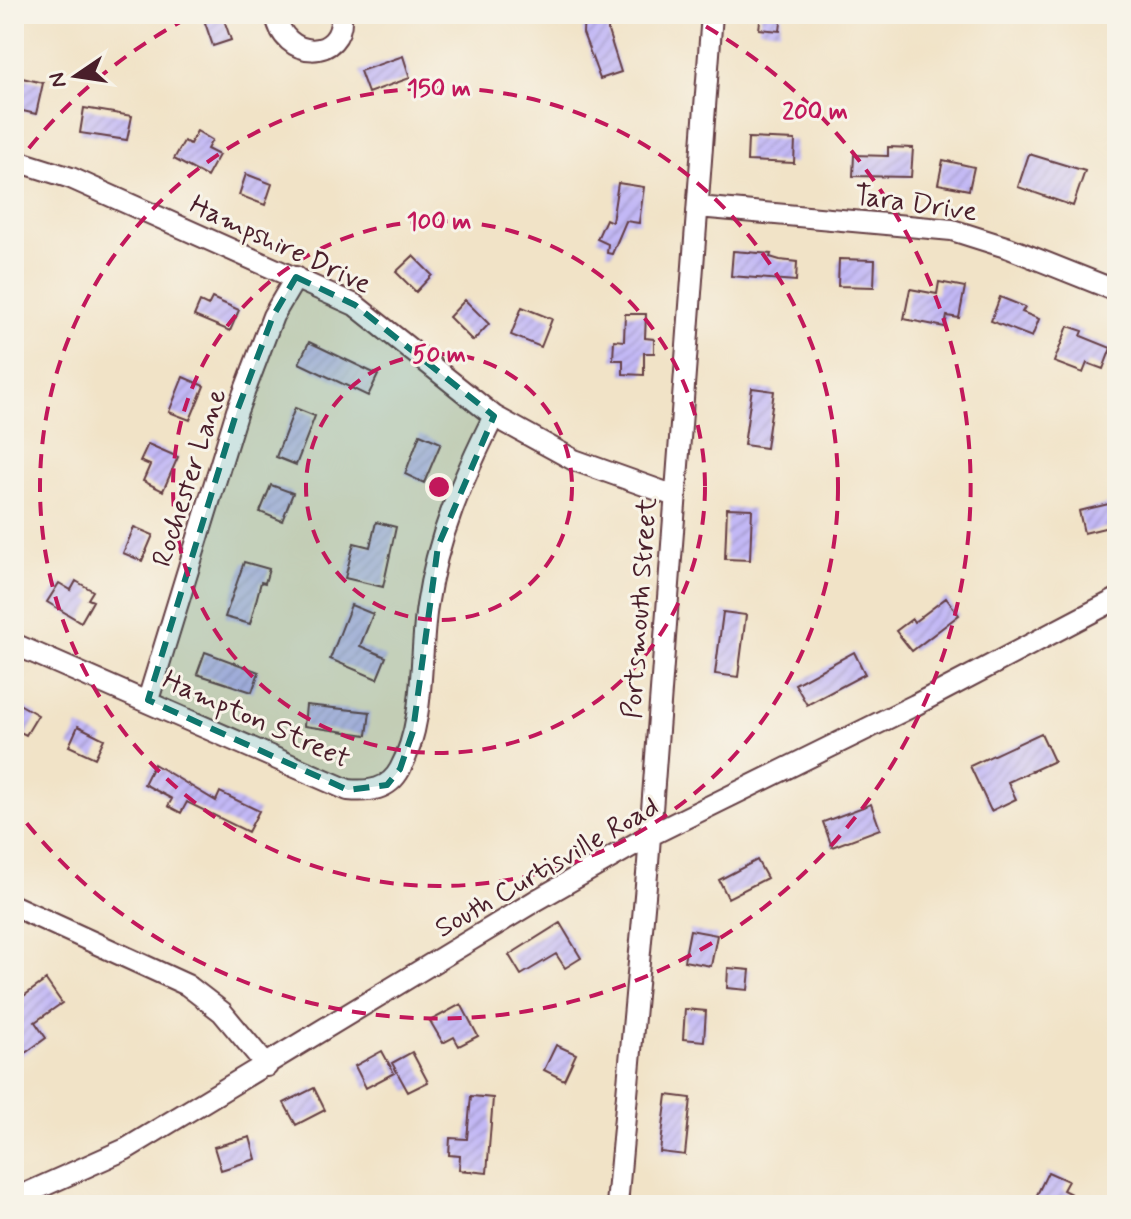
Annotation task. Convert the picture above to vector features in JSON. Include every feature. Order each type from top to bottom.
[{"type":"street","points":[[276,14],[283,36],[301,49],[313,50],[333,42],[340,33],[341,14]]},
{"type":"street","name":"Portsmouth Street","points":[[617,1205],[649,836],[712,14]]},
{"type":"street","name":"Hampshire Drive","points":[[14,160],[71,178],[355,305],[494,416],[574,460],[675,496]]},
{"type":"street","name":"Tara Drive","points":[[698,207],[952,230],[1009,248],[1117,291]]},
{"type":"street","name":"Rochester Lane","points":[[148,700],[237,411],[273,316],[296,277]]},
{"type":"street","name":"Hampton Street","points":[[14,644],[348,790],[368,792],[387,785],[400,769],[413,731],[426,608],[438,546],[459,486],[494,416]]},
{"type":"street","name":"South Curtisville Road","points":[[14,1199],[126,1149],[535,901],[649,836],[915,705],[1117,599]]},
{"type":"street","points":[[14,906],[187,985],[222,1012],[267,1066]]},
{"type":"highlighted area","points":[[296,277],[355,305],[494,416],[438,546],[413,731],[400,769],[387,785],[348,790],[148,700],[237,411],[273,316]]},
{"type":"building","points":[[202,14],[222,14],[231,40],[213,46]]},
{"type":"building","points":[[584,14],[609,14],[608,31],[621,72],[600,79],[583,33]]},
{"type":"building","points":[[761,14],[782,14],[780,31],[759,29]]},
{"type":"building","points":[[403,56],[410,78],[368,93],[360,71]]},
{"type":"building","points":[[14,76],[43,83],[36,114],[14,109]]},
{"type":"building","points":[[84,108],[132,116],[127,140],[80,133]]},
{"type":"building","points":[[197,131],[212,140],[207,149],[219,155],[207,177],[174,159],[184,141],[190,144]]},
{"type":"building","points":[[748,138],[795,140],[794,163],[747,161]]},
{"type":"building","points":[[888,147],[913,148],[911,177],[853,176],[854,155],[888,156]]},
{"type":"building","points":[[1029,154],[1085,171],[1073,206],[1018,187]]},
{"type":"building","points":[[943,160],[974,167],[969,190],[938,184]]},
{"type":"building","points":[[246,174],[272,184],[265,205],[239,195]]},
{"type":"building","points":[[618,183],[644,187],[639,223],[626,221],[612,254],[607,253],[608,244],[597,239],[606,219],[612,222]]},
{"type":"building","points":[[733,251],[771,254],[770,257],[797,262],[796,281],[731,276]]},
{"type":"building","points":[[413,256],[432,275],[416,292],[396,272]]},
{"type":"building","points":[[839,259],[875,260],[874,287],[838,286]]},
{"type":"building","points":[[939,282],[965,287],[959,318],[947,316],[945,327],[904,319],[910,289],[937,294]]},
{"type":"building","points":[[1000,297],[1025,307],[1022,312],[1039,319],[1032,337],[991,321]]},
{"type":"building","points":[[212,298],[239,310],[230,331],[194,316],[200,302],[208,306]]},
{"type":"building","points":[[465,300],[489,324],[473,341],[449,317]]},
{"type":"building","points":[[522,307],[552,319],[541,347],[511,335]]},
{"type":"building","points":[[625,314],[646,314],[645,338],[654,339],[654,353],[644,353],[644,375],[623,374],[623,360],[613,360],[614,340],[624,341]]},
{"type":"building","points":[[1068,326],[1083,331],[1081,336],[1111,348],[1103,369],[1087,363],[1083,373],[1054,362]]},
{"type":"building","points":[[309,342],[378,375],[368,396],[299,363]]},
{"type":"building","points":[[183,377],[204,386],[190,420],[169,412]]},
{"type":"building","points":[[752,388],[774,391],[766,448],[744,445]]},
{"type":"building","points":[[295,408],[315,416],[296,465],[276,457]]},
{"type":"building","points":[[420,434],[441,443],[424,483],[405,474]]},
{"type":"building","points":[[148,444],[178,457],[163,491],[143,481],[150,465],[140,461]]},
{"type":"building","points":[[271,485],[293,493],[282,521],[260,512]]},
{"type":"building","points":[[1117,502],[1117,525],[1084,533],[1079,511]]},
{"type":"building","points":[[727,508],[752,509],[750,560],[725,559]]},
{"type":"building","points":[[376,522],[396,527],[383,587],[345,578],[354,543],[370,547]]},
{"type":"building","points":[[134,527],[153,535],[142,561],[123,553]]},
{"type":"building","points":[[244,562],[269,569],[265,583],[261,582],[250,624],[225,617]]},
{"type":"building","points":[[76,581],[93,591],[88,599],[93,601],[81,622],[47,602],[59,583],[71,590]]},
{"type":"building","points":[[946,598],[959,615],[912,651],[896,631],[912,619],[914,622]]},
{"type":"building","points":[[351,605],[373,614],[360,646],[386,657],[377,679],[330,659]]},
{"type":"building","points":[[723,612],[746,615],[738,677],[715,674]]},
{"type":"building","points":[[205,652],[259,672],[252,692],[197,674]]},
{"type":"building","points":[[854,652],[865,674],[807,705],[795,684]]},
{"type":"building","points":[[14,701],[38,715],[26,735],[14,729]]},
{"type":"building","points":[[306,705],[370,712],[367,735],[304,726]]},
{"type":"building","points":[[78,726],[104,739],[95,758],[69,746]]},
{"type":"building","points":[[1041,733],[1054,761],[1008,782],[1016,799],[991,811],[970,766]]},
{"type":"building","points":[[154,764],[216,801],[220,792],[259,811],[248,832],[187,802],[181,813],[168,806],[172,799],[144,784]]},
{"type":"building","points":[[871,804],[880,829],[832,847],[823,822]]},
{"type":"building","points":[[757,860],[767,878],[728,898],[719,880]]},
{"type":"building","points":[[560,923],[581,958],[565,968],[556,954],[521,975],[509,955]]},
{"type":"building","points":[[690,930],[717,935],[711,966],[684,961]]},
{"type":"building","points":[[728,968],[750,970],[748,990],[727,988]]},
{"type":"building","points":[[46,980],[62,1003],[35,1022],[46,1038],[14,1061],[14,1003]]},
{"type":"building","points":[[461,1004],[478,1036],[459,1046],[454,1037],[443,1043],[430,1021]]},
{"type":"building","points":[[685,1009],[706,1011],[704,1041],[683,1039]]},
{"type":"building","points":[[556,1045],[576,1054],[564,1080],[544,1070]]},
{"type":"building","points":[[382,1051],[394,1073],[366,1088],[355,1066]]},
{"type":"building","points":[[412,1052],[428,1082],[408,1092],[392,1063]]},
{"type":"building","points":[[314,1088],[325,1110],[296,1125],[284,1103]]},
{"type":"building","points":[[667,1095],[691,1098],[685,1155],[660,1152]]},
{"type":"building","points":[[471,1096],[493,1098],[487,1173],[459,1170],[460,1156],[449,1155],[450,1138],[467,1139]]},
{"type":"building","points":[[250,1137],[256,1159],[221,1170],[214,1147]]},
{"type":"building","points":[[1048,1172],[1068,1181],[1063,1190],[1071,1194],[1066,1205],[1032,1205]]}]
